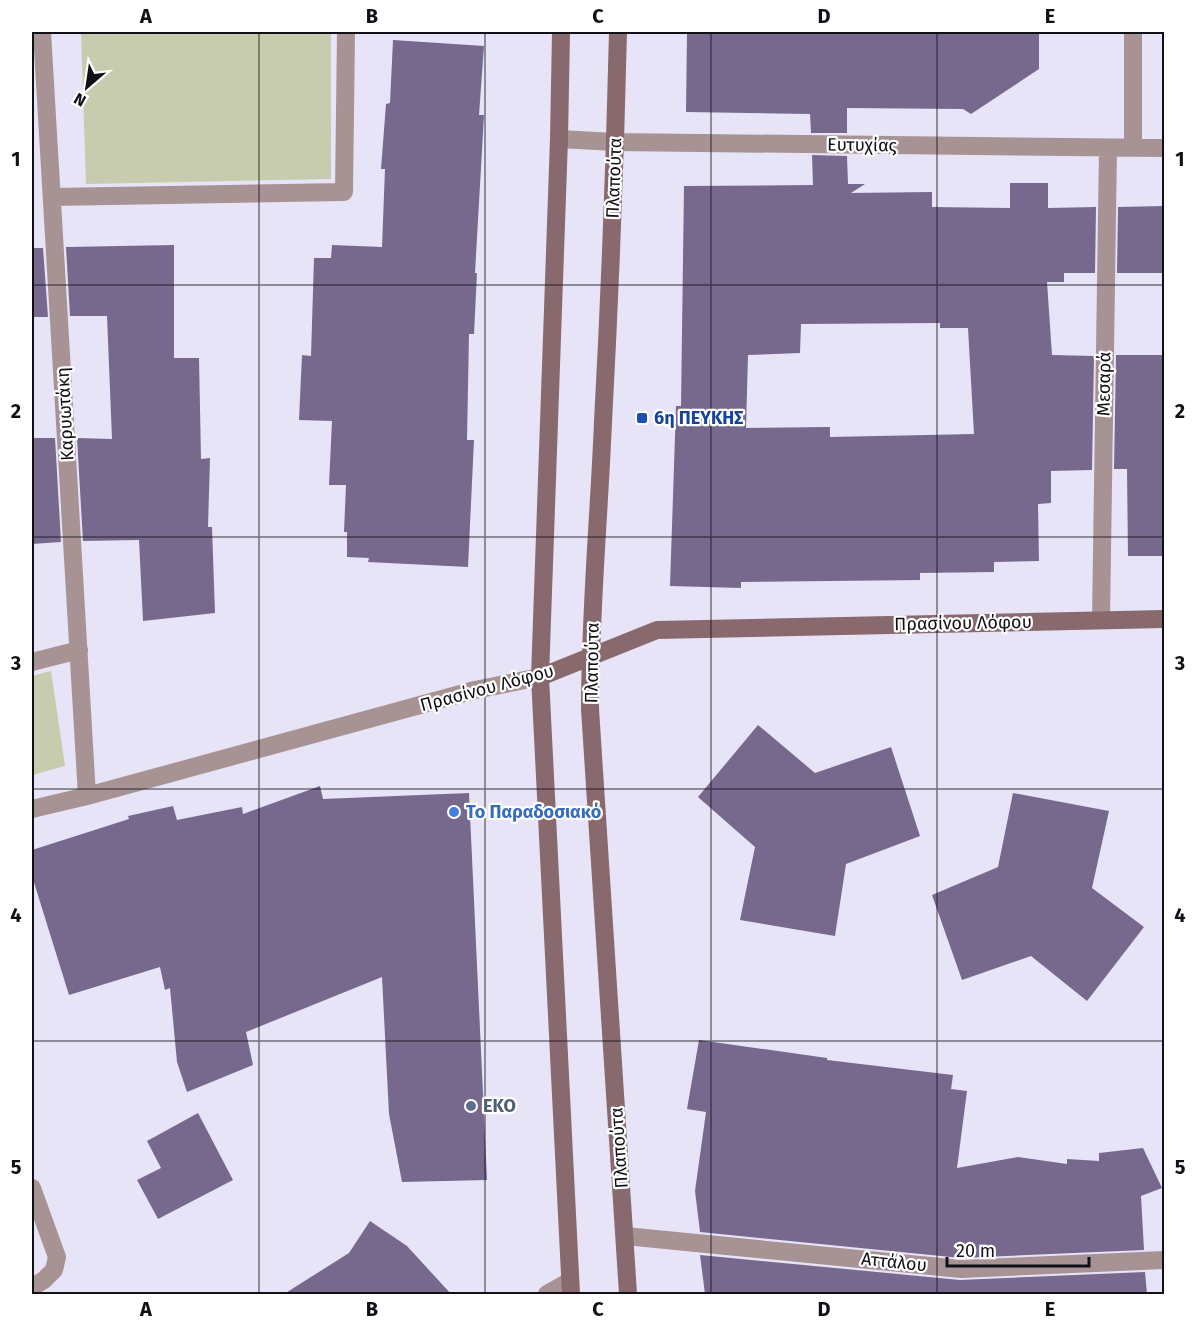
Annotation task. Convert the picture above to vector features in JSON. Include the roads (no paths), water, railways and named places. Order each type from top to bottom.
[{"type":"main road","points":[[561,32],[540,677],[570,1288]]},
{"type":"main road","name":"Πλαπούτα","points":[[618,32],[604,412],[590,658],[590,709],[628,1294]]},
{"type":"main road","name":"Πρασίνου Λόφου","points":[[540,677],[657,630],[1164,619]]},
{"type":"street","name":"Καρυωτάκη","points":[[42,32],[87,796]]},
{"type":"street","points":[[52,197],[344,192],[346,32]]},
{"type":"street","points":[[1132,32],[1133,147]]},
{"type":"street","name":"Ευτυχίας","points":[[559,139],[615,142],[1164,147]]},
{"type":"street","name":"Μεσαρά","points":[[1101,620],[1108,148]]},
{"type":"street","points":[[32,662],[79,650]]},
{"type":"street","name":"Πρασίνου Λόφου","points":[[32,809],[474,690],[540,677]]},
{"type":"street","points":[[32,1188],[57,1257],[54,1270],[32,1287]]},
{"type":"street","name":"Αττάλου","points":[[625,1236],[961,1269],[1164,1260]]},
{"type":"street","points":[[547,1294],[570,1288]]},
{"type":"place","name":"6η ΠΕΥΚΗΣ","points":[[642,418]]},
{"type":"place","name":"Το Παραδοσιακό","points":[[454,812]]},
{"type":"place","name":"EKO","points":[[471,1106]]}]
